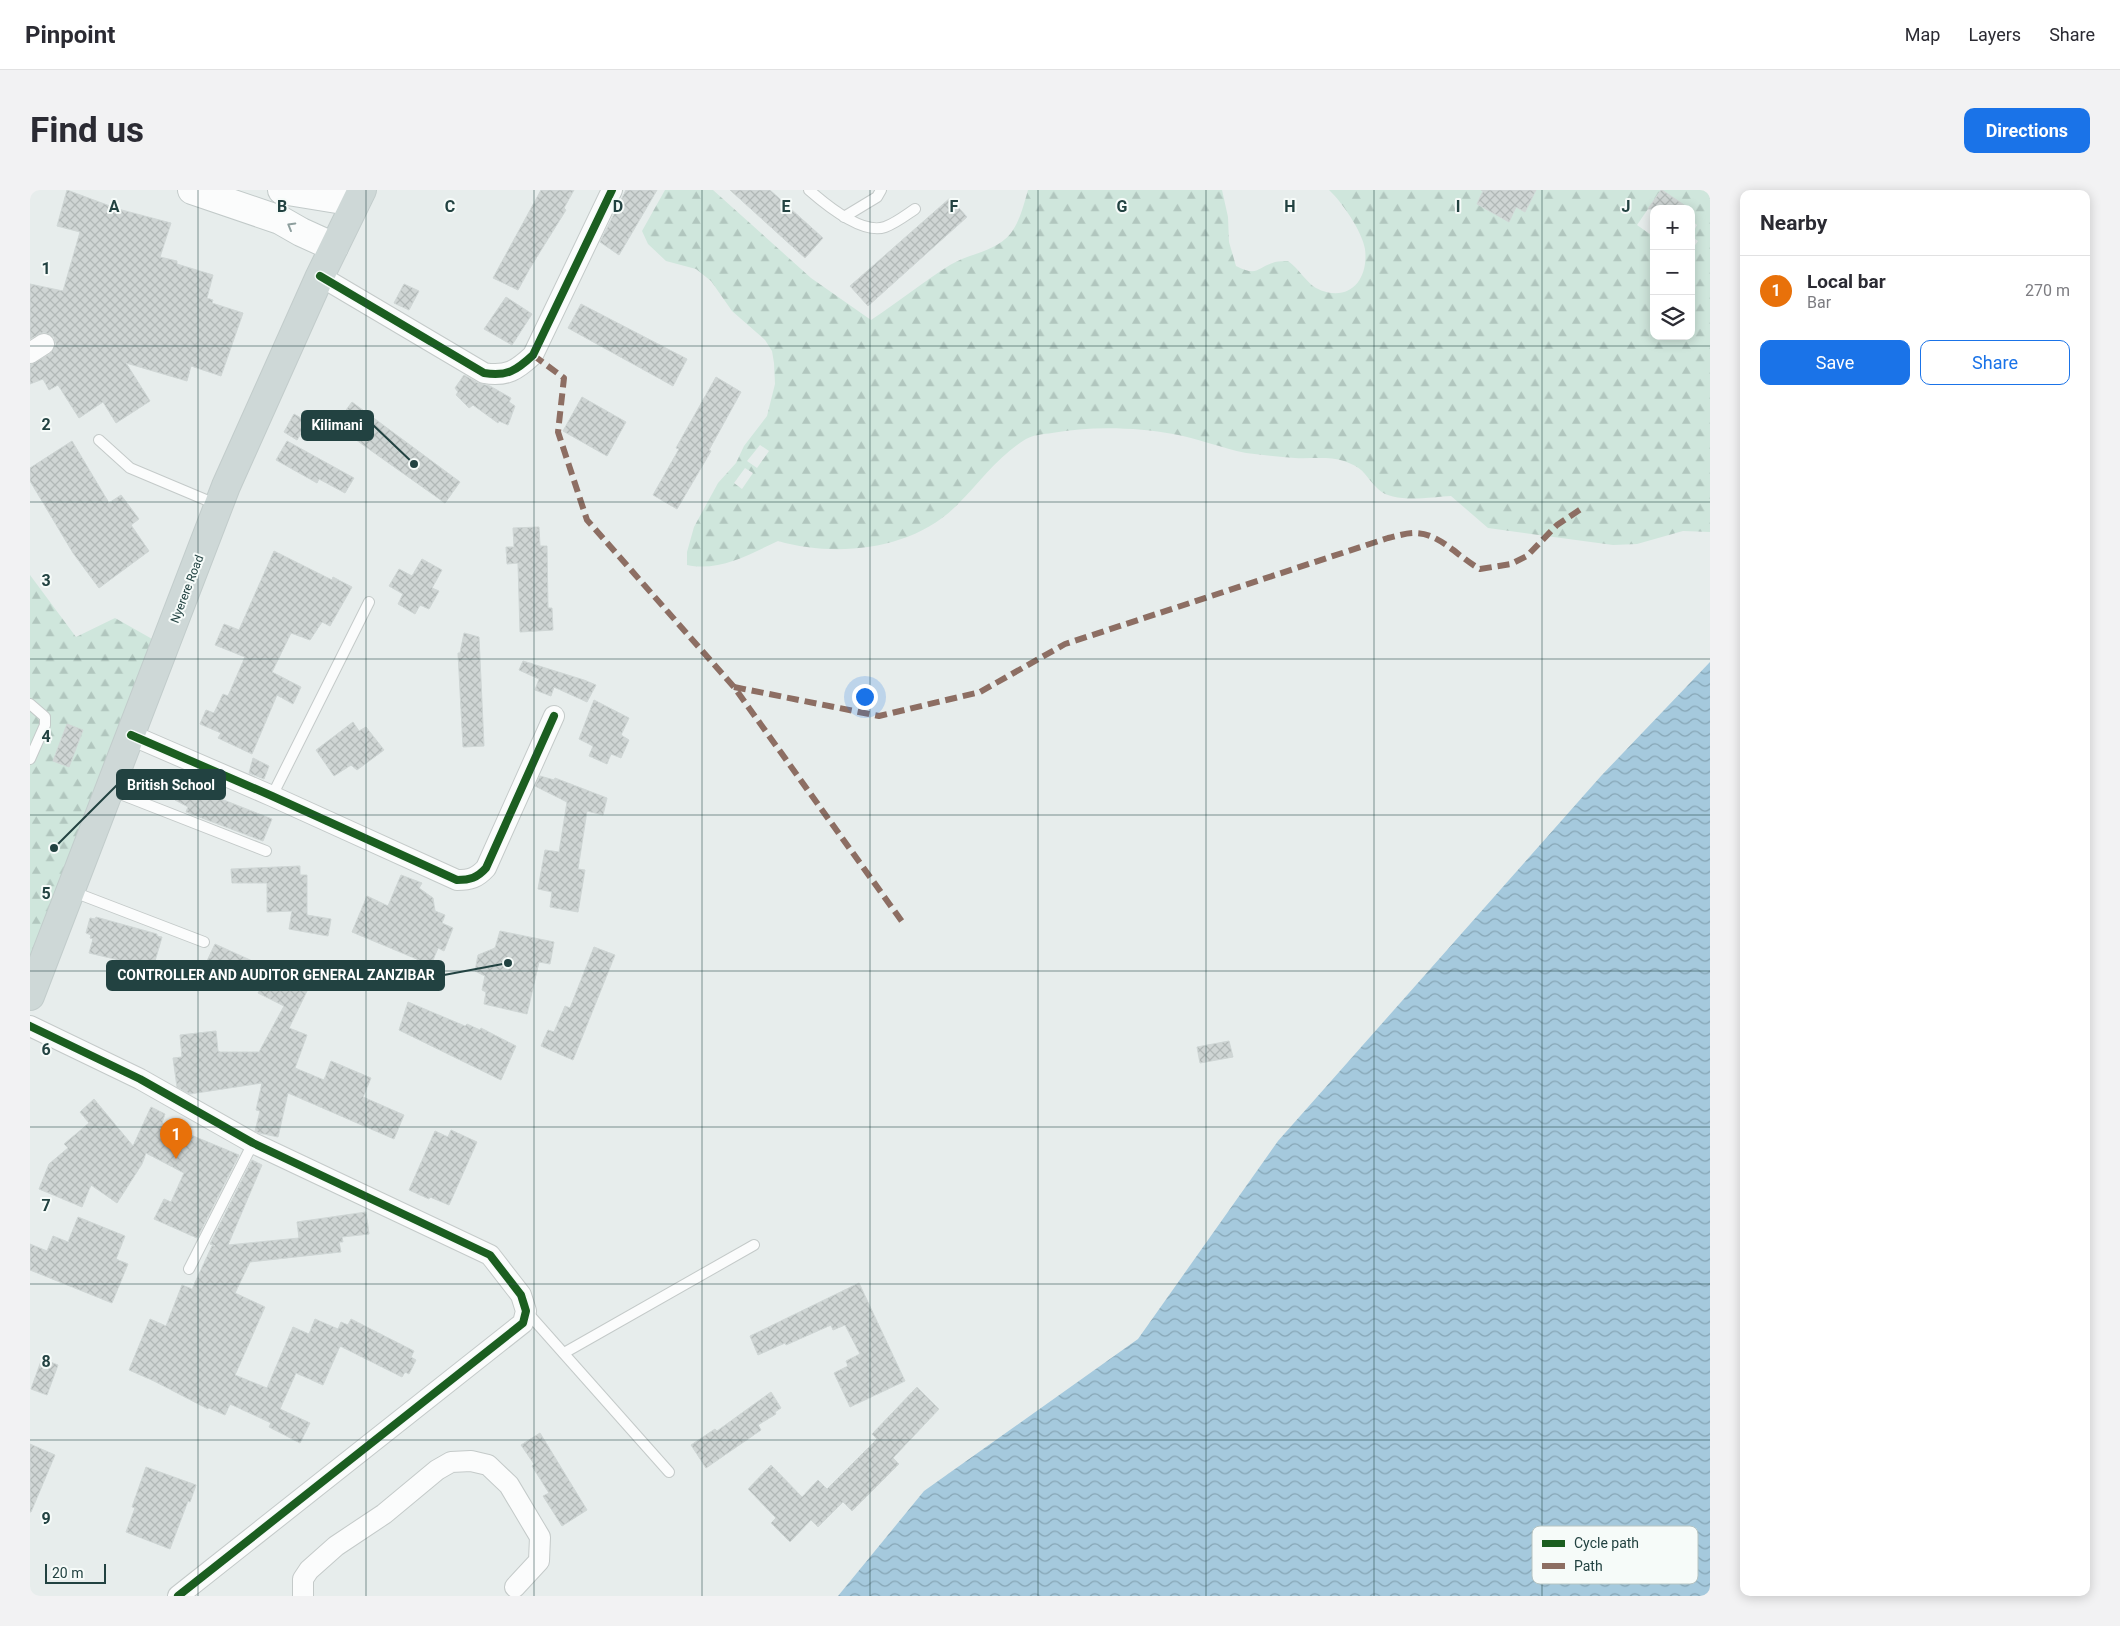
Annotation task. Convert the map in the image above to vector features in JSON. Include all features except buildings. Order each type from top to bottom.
[{"type":"main road","points":[[192,190],[280,220],[334,247]]},
{"type":"main road","points":[[282,190],[337,198],[360,194]]},
{"type":"main road","name":"Nyerere Road","points":[[30,996],[219,505],[320,276],[360,194]]},
{"type":"street","points":[[320,276],[484,373],[497,375],[510,372],[520,367],[533,355],[612,190]]},
{"type":"street","points":[[131,735],[272,796],[457,880],[469,880],[480,875],[486,868],[554,716]]},
{"type":"street","points":[[30,1026],[140,1079],[253,1143],[490,1255],[521,1295],[526,1311],[523,1323],[178,1596]]},
{"type":"street","points":[[303,1596],[303,1579],[309,1570],[336,1546],[384,1514],[437,1470],[451,1462],[471,1461],[488,1465],[509,1485],[540,1537],[539,1561],[515,1586]]},
{"type":"lane","points":[[810,190],[830,208],[864,225],[875,228],[884,228],[915,209]]},
{"type":"lane","points":[[844,216],[871,201],[881,190]]},
{"type":"lane","points":[[98,440],[130,468],[219,505]]},
{"type":"lane","points":[[272,796],[369,602]]},
{"type":"lane","points":[[30,704],[45,718],[45,725],[30,759]]},
{"type":"lane","points":[[109,789],[266,852]]},
{"type":"lane","points":[[70,890],[204,942]]},
{"type":"lane","points":[[189,1269],[253,1143]]},
{"type":"lane","points":[[564,1354],[754,1245]]},
{"type":"lane","points":[[526,1311],[669,1472]]},
{"type":"green space","points":[[665,190],[713,190],[811,278],[871,320],[950,265],[990,248],[1005,239],[1017,223],[1028,190],[1222,190],[1228,217],[1229,242],[1236,266],[1253,271],[1275,262],[1288,261],[1316,288],[1337,293],[1354,287],[1359,280],[1365,261],[1365,249],[1351,217],[1329,190],[1483,190],[1477,204],[1509,222],[1516,207],[1525,212],[1536,190],[1661,190],[1637,225],[1650,234],[1650,340],[1695,340],[1695,245],[1698,241],[1695,239],[1697,225],[1695,223],[1695,205],[1676,205],[1678,201],[1662,190],[1710,190],[1710,532],[1683,531],[1637,544],[1613,545],[1488,528],[1451,496],[1393,497],[1378,489],[1364,472],[1338,459],[1289,458],[1246,453],[1173,434],[1097,428],[1042,434],[1026,439],[998,461],[958,504],[940,519],[920,532],[897,540],[874,546],[849,549],[825,549],[778,541],[722,564],[699,567],[687,565],[687,552],[694,527],[718,483],[736,463],[744,446],[767,416],[775,384],[774,363],[772,351],[765,340],[732,311],[711,281],[696,269],[666,261],[648,244],[642,231]],"holes":[[[760,445],[769,451],[757,468],[747,461]],[[745,468],[753,473],[742,489],[734,483]]]},
{"type":"green space","points":[[30,575],[76,637],[115,618],[161,644],[30,982]]},
{"type":"water","points":[[1710,662],[1710,1596],[838,1596],[924,1491],[1138,1339],[1278,1141],[1601,776]]},
{"type":"marked path","points":[[533,355],[564,378],[558,432],[587,520],[734,687],[903,923]]},
{"type":"marked path","points":[[734,687],[879,716],[980,692],[1065,644],[1408,533],[1424,534],[1433,537],[1480,569],[1511,564],[1527,556],[1557,525],[1584,507]]},
{"type":"cycle path","points":[[320,276],[484,373],[505,373],[522,365],[533,355],[612,190]]},
{"type":"cycle path","points":[[131,735],[272,796],[457,880],[462,880],[470,879],[480,874],[486,868],[554,716]]},
{"type":"cycle path","points":[[30,1026],[140,1079],[253,1143],[490,1255],[521,1295],[526,1311],[523,1323],[178,1596]]},
{"type":"place","name":"Kilimani","points":[[414,464]]},
{"type":"place","name":"British School","points":[[54,848]]},
{"type":"place","name":"CONTROLLER AND AUDITOR GENERAL ZANZIBAR","points":[[508,963]]},
{"type":"place","name":"Local bar","points":[[176,1159]]}]
